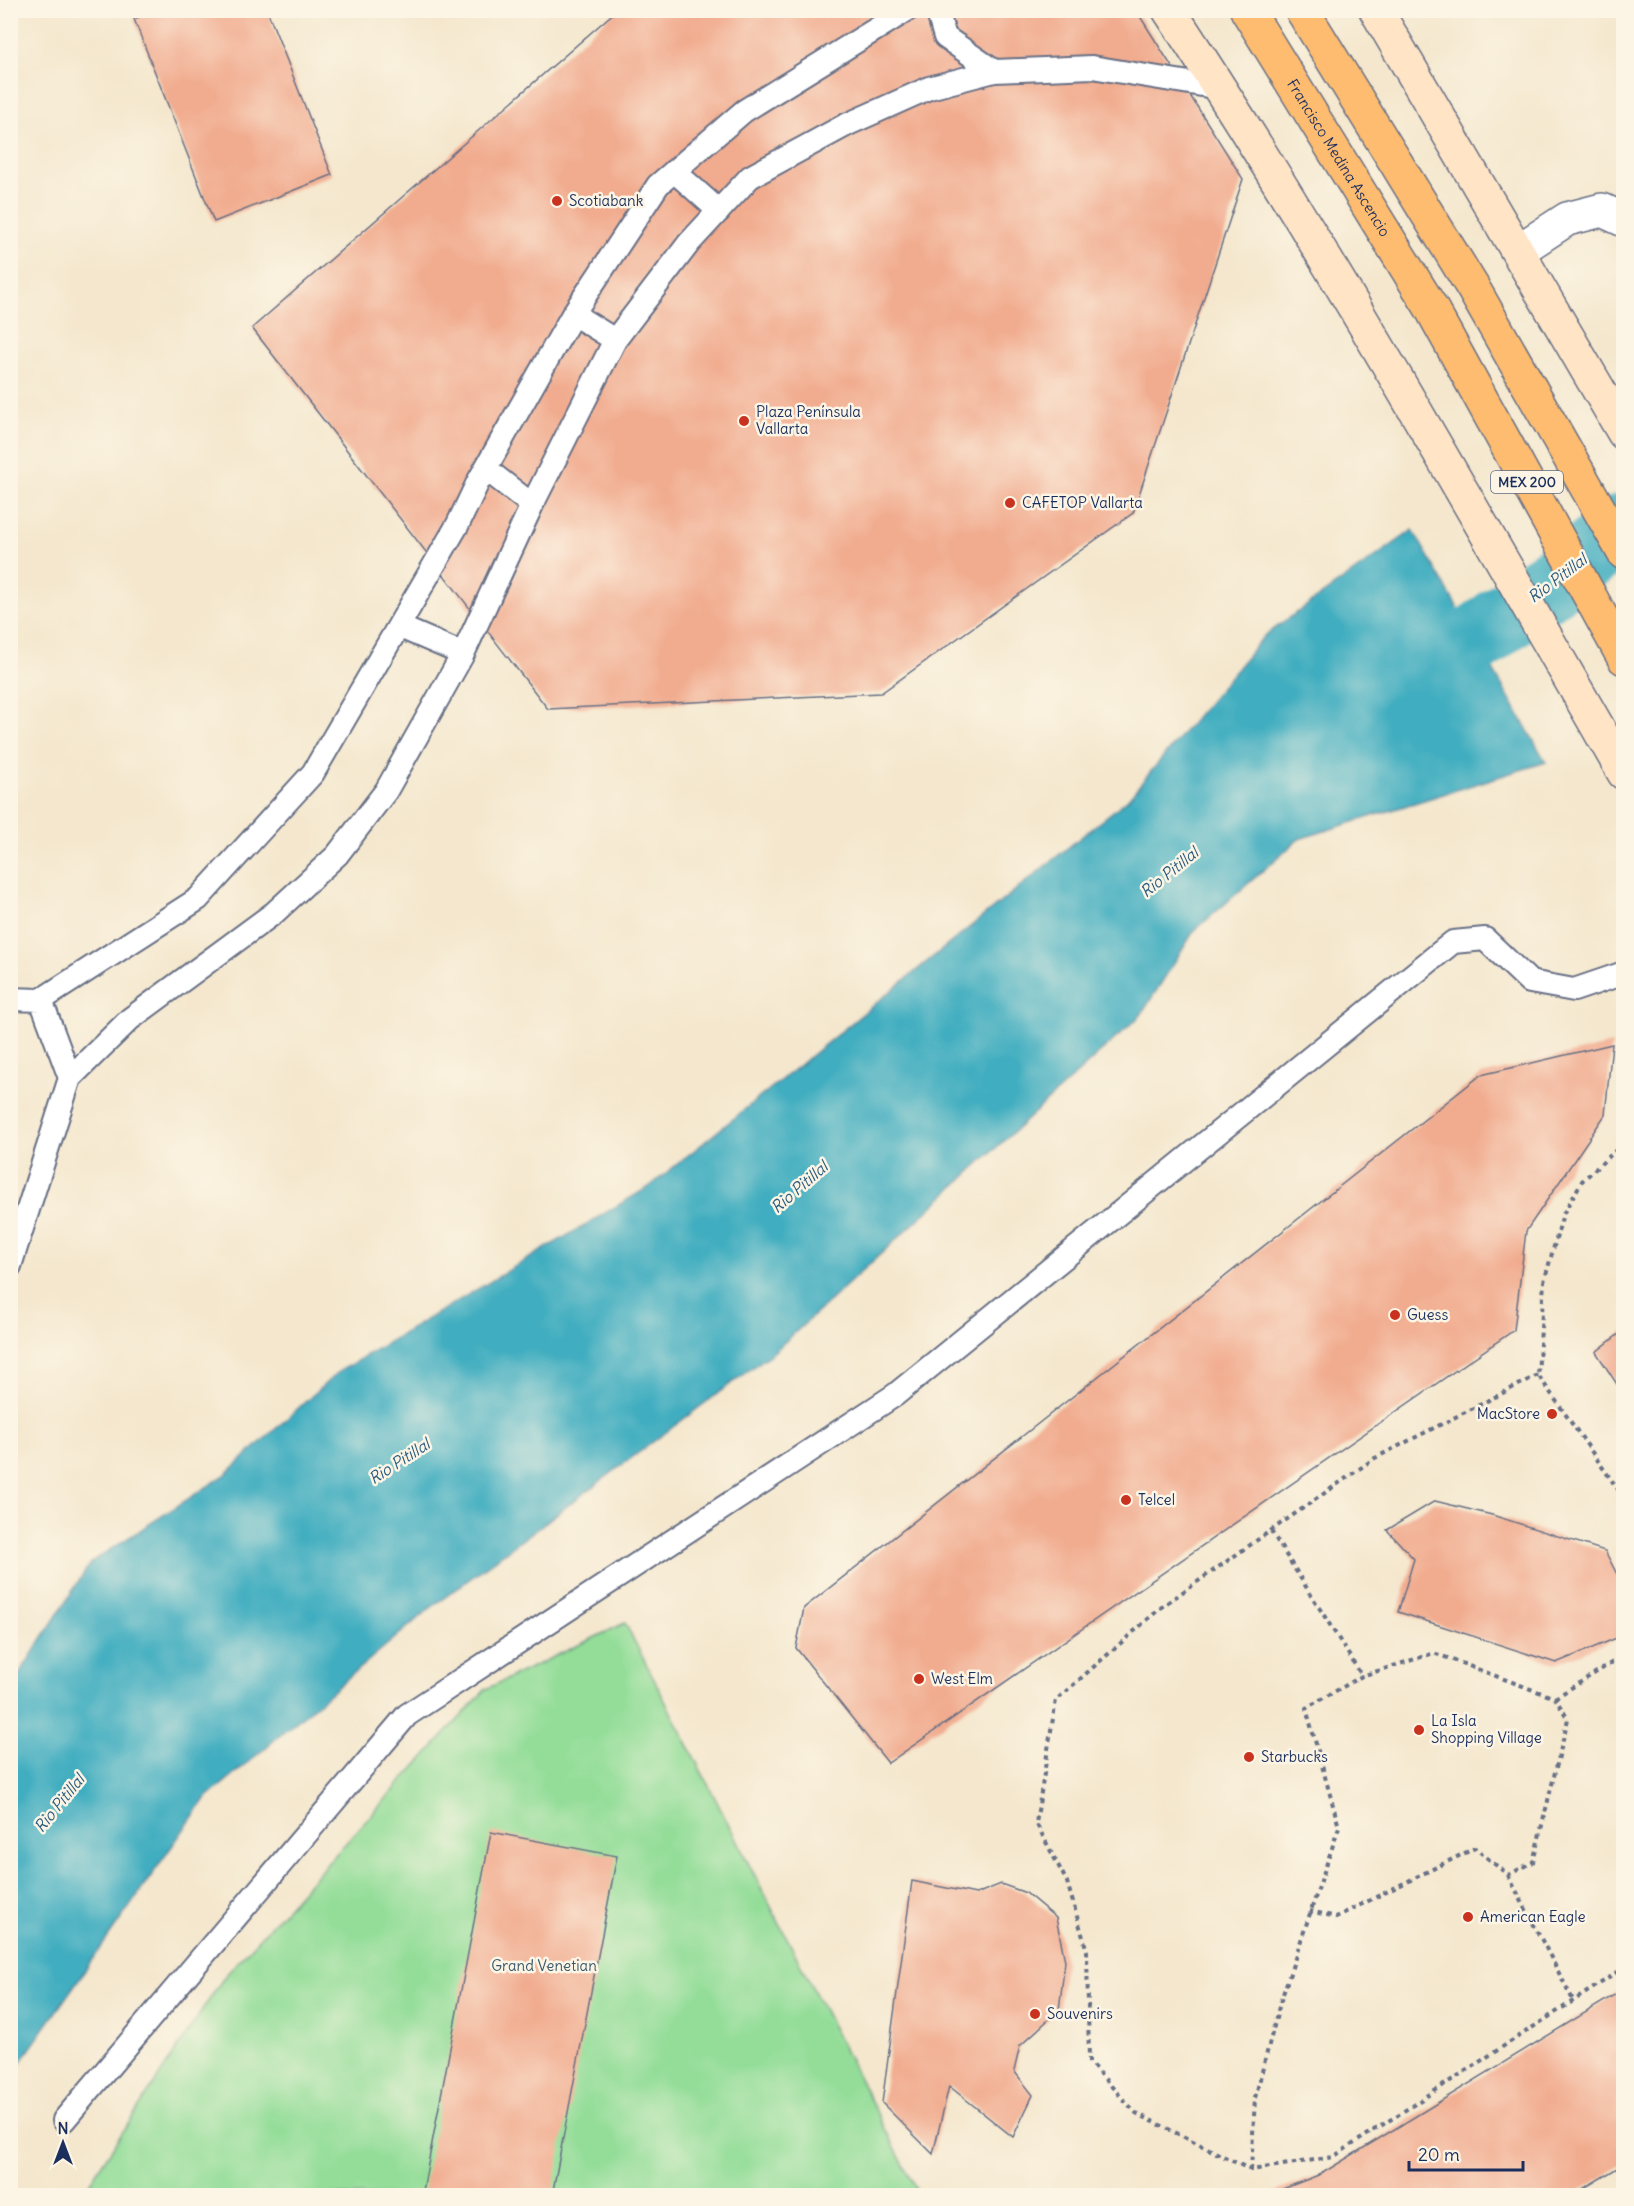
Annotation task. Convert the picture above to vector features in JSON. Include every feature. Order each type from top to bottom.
[{"type":"highway","name":"Francisco Medina Ascencio","points":[[1247,10],[1430,306],[1623,658]]},
{"type":"highway","name":"MEX 200","points":[[1302,10],[1473,288],[1623,553]]},
{"type":"main road","points":[[1169,10],[1220,88],[1373,339],[1623,773]]},
{"type":"main road","points":[[1376,10],[1623,433]]},
{"type":"street","points":[[1521,257],[1567,219],[1602,210],[1623,220]]},
{"type":"lane","points":[[10,999],[41,1000],[198,899],[313,773],[459,524],[486,469],[573,314],[658,185],[744,111],[907,10]]},
{"type":"lane","points":[[937,10],[945,37],[994,71]]},
{"type":"lane","points":[[10,1266],[70,1078],[130,1019],[274,913],[337,855],[386,791],[463,654],[532,505],[615,340],[689,243],[750,177],[846,125],[929,88],[994,71],[1092,67],[1220,88]]},
{"type":"lane","points":[[674,171],[718,212]]},
{"type":"lane","points":[[573,314],[615,340]]},
{"type":"lane","points":[[486,469],[532,505]]},
{"type":"lane","points":[[400,627],[463,654]]},
{"type":"lane","points":[[64,2120],[407,1715],[895,1395],[1453,942],[1485,939],[1530,982],[1574,990],[1623,973]]},
{"type":"lane","points":[[41,1000],[70,1078]]},
{"type":"path","points":[[1623,1143],[1582,1181],[1563,1214],[1544,1282],[1538,1375],[1623,1498]]},
{"type":"path","points":[[1538,1375],[1375,1458],[1164,1605],[1056,1700],[1036,1824],[1067,1882],[1087,1950],[1089,2062],[1136,2113],[1251,2170],[1333,2157],[1623,1968]]},
{"type":"path","points":[[1271,1531],[1362,1676]]},
{"type":"path","points":[[1251,2170],[1256,2098],[1280,2003],[1339,1827],[1306,1708],[1362,1676],[1434,1653],[1555,1698],[1568,1719],[1533,1862],[1508,1875]]},
{"type":"path","points":[[1555,1698],[1623,1655]]},
{"type":"path","points":[[1310,1911],[1336,1917],[1475,1848],[1508,1875],[1574,2000]]},
{"type":"green space","name":"Grand Venetian","points":[[625,1623],[919,2195],[81,2196],[224,1977],[486,1689]]},
{"type":"water","points":[[1413,530],[1546,762],[1299,839],[1194,931],[1141,1015],[776,1350],[428,1610],[205,1799],[11,2076],[11,1687],[91,1562],[225,1475],[338,1372],[649,1187],[1128,799],[1264,636]]},
{"type":"building","points":[[156,10],[267,10],[332,175],[214,222],[134,19]]},
{"type":"building","name":"Plaza Península Vallarta","points":[[617,10],[1136,10],[1243,179],[1133,513],[881,693],[548,709],[252,328]]},
{"type":"building","points":[[1612,1044],[1605,1115],[1526,1231],[1514,1330],[888,1763],[796,1648],[804,1608],[1481,1075]]},
{"type":"building","points":[[1624,1330],[1624,1395],[1596,1352]]},
{"type":"building","points":[[1435,1501],[1492,1515],[1605,1551],[1624,1588],[1624,1635],[1556,1663],[1398,1612],[1414,1559],[1387,1530]]},
{"type":"building","points":[[491,1832],[617,1856],[552,2196],[422,2196]]},
{"type":"building","points":[[912,1881],[976,1894],[1001,1884],[1026,1893],[1056,1918],[1065,1961],[1059,2010],[1020,2046],[1014,2071],[1033,2095],[1013,2137],[949,2086],[933,2154],[882,2103]]},
{"type":"building","points":[[1624,1989],[1624,2164],[1571,2196],[1265,2196],[1321,2174]]},
{"type":"waterway","name":"Rio Pitillal","points":[[1400,696],[1624,528]]},
{"type":"place","name":"Scotiabank","points":[[557,201]]},
{"type":"place","name":"Plaza Península Vallarta","points":[[744,421]]},
{"type":"place","name":"CAFETOP Vallarta","points":[[1010,503]]},
{"type":"place","name":"Guess","points":[[1395,1315]]},
{"type":"place","name":"MacStore","points":[[1552,1414]]},
{"type":"place","name":"Telcel","points":[[1126,1500]]},
{"type":"place","name":"West Elm","points":[[919,1679]]},
{"type":"place","name":"La Isla Shopping Village","points":[[1419,1730]]},
{"type":"place","name":"Starbucks","points":[[1249,1757]]},
{"type":"place","name":"American Eagle","points":[[1468,1917]]},
{"type":"place","name":"Souvenirs","points":[[1035,2014]]}]
